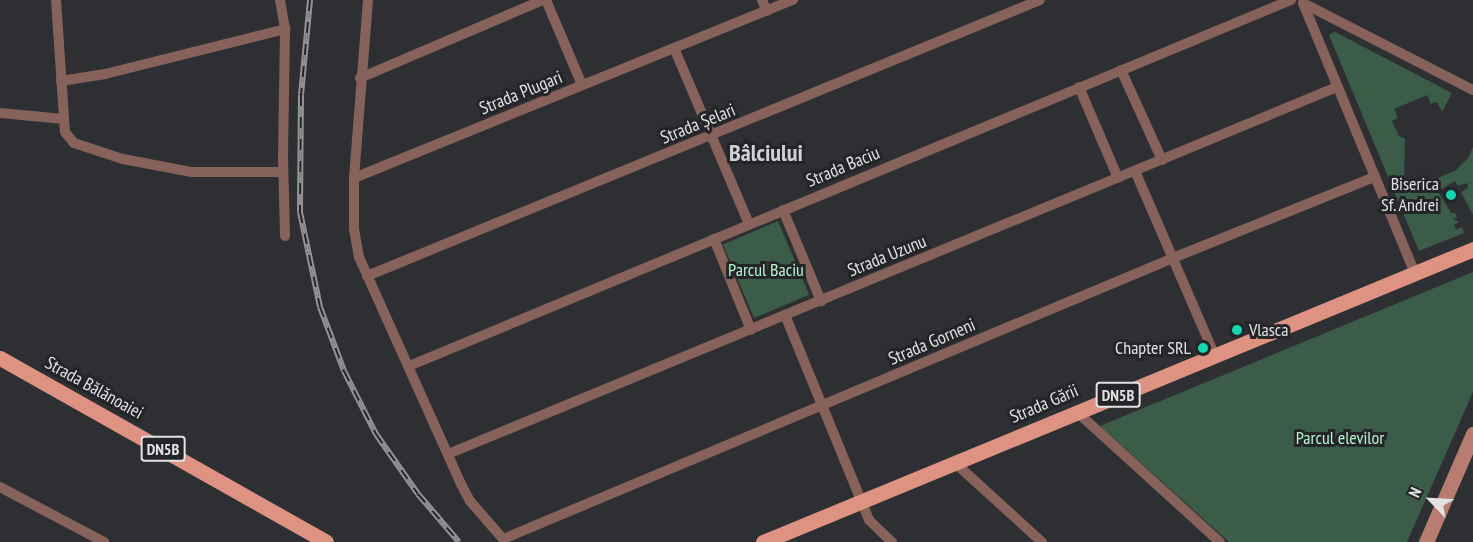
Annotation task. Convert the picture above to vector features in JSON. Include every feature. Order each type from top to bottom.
[{"type":"main road","name":"Strada Gării","points":[[763,542],[1473,249]]},
{"type":"main road","name":"Strada Bălănoaiei","points":[[0,358],[326,542]]},
{"type":"main road","points":[[1426,542],[1473,434]]},
{"type":"street","points":[[56,0],[64,132],[74,143],[123,159],[191,172],[283,172]]},
{"type":"street","points":[[280,0],[285,29],[283,172],[285,236]]},
{"type":"street","points":[[368,0],[360,78],[354,178],[355,237],[359,257],[448,454]]},
{"type":"street","points":[[360,78],[544,0],[582,85]]},
{"type":"street","points":[[762,0],[767,11]]},
{"type":"street","name":"Strada Plugari","points":[[354,178],[793,0]]},
{"type":"street","name":"Strada Șelari","points":[[368,276],[1040,0]]},
{"type":"street","name":"Strada Baciu","points":[[409,366],[1291,0]]},
{"type":"street","points":[[1300,2],[1415,273]]},
{"type":"street","points":[[1300,2],[1473,90]]},
{"type":"street","points":[[61,81],[105,74],[285,29]]},
{"type":"street","points":[[674,48],[749,224]]},
{"type":"street","points":[[1121,70],[1162,160]]},
{"type":"street","points":[[1079,87],[1118,178]]},
{"type":"street","name":"Strada Uzunu","points":[[448,454],[1337,87]]},
{"type":"street","points":[[0,113],[64,119]]},
{"type":"street","points":[[1134,171],[1215,356]]},
{"type":"street","name":"Strada Gorneni","points":[[448,454],[470,501],[503,539],[1173,258],[1375,177]]},
{"type":"street","points":[[783,210],[820,301]]},
{"type":"street","points":[[714,239],[751,330]]},
{"type":"street","points":[[785,315],[869,520],[892,542]]},
{"type":"street","points":[[1077,412],[1220,542]]},
{"type":"street","points":[[954,462],[1042,542]]},
{"type":"street","points":[[0,488],[104,542]]},
{"type":"green space","points":[[1335,32],[1452,93],[1442,112],[1437,102],[1431,104],[1427,95],[1394,109],[1398,118],[1392,121],[1399,136],[1405,139],[1404,178],[1438,178],[1456,170],[1468,158],[1473,147],[1473,215],[1461,192],[1468,188],[1468,183],[1458,186],[1455,181],[1438,191],[1451,213],[1455,213],[1457,217],[1453,219],[1459,222],[1454,225],[1456,230],[1462,227],[1464,233],[1419,251],[1329,35]]},
{"type":"green space","name":"Parcul Baciu","points":[[778,221],[809,295],[754,318],[723,244]]},
{"type":"green space","name":"Parcul elevilor","points":[[1473,272],[1473,392],[1407,542],[1229,542],[1100,426]]},
{"type":"railway","points":[[310,0],[301,95],[300,212],[320,307],[344,371],[376,434],[418,494],[459,542]]},
{"type":"place","name":"Biserica Sf. Andrei","points":[[1451,195]]},
{"type":"place","name":"Vlasca","points":[[1237,330]]},
{"type":"place","name":"Chapter SRL","points":[[1203,348]]},
{"type":"district","name":"Bâlciului","points":[[766,153]]}]
